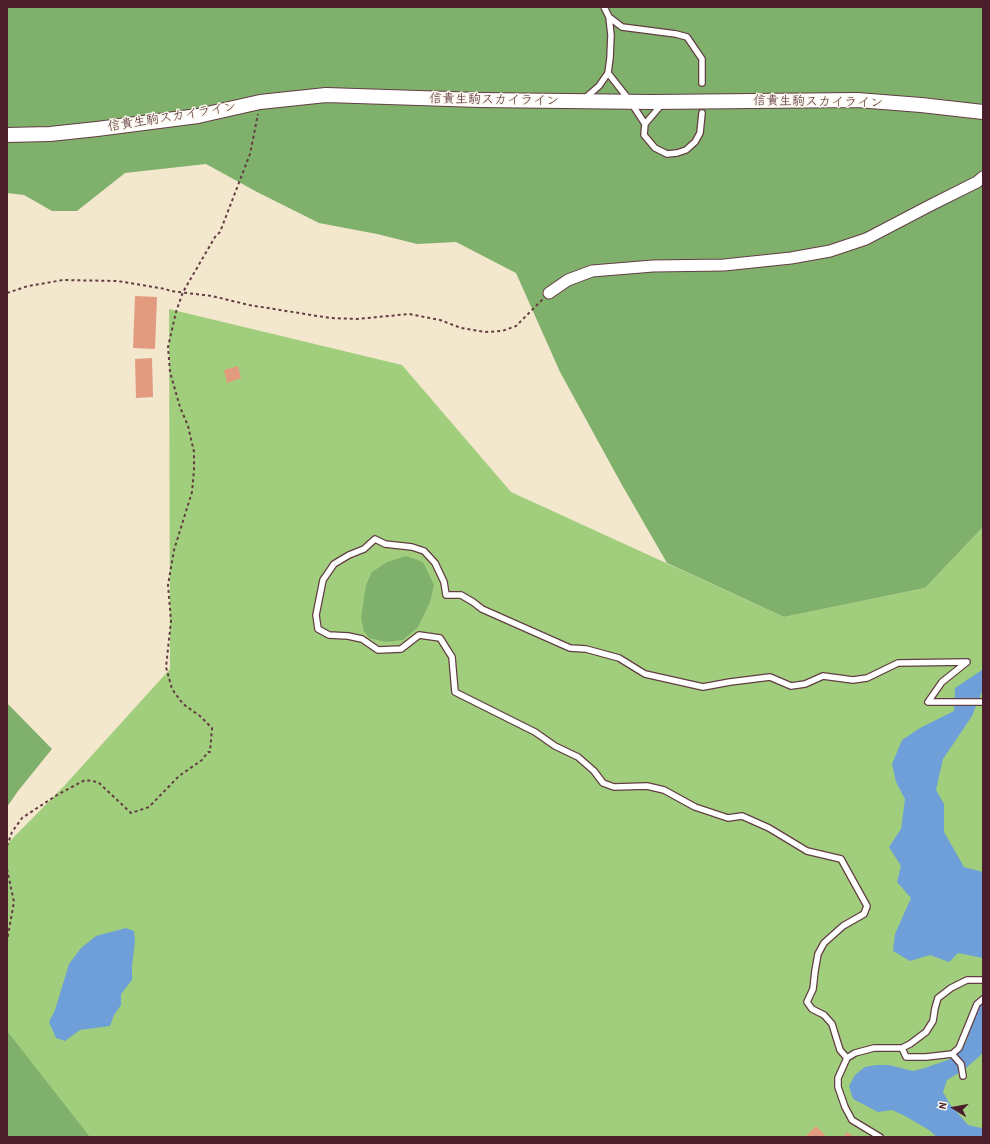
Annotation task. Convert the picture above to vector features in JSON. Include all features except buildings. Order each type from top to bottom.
[{"type":"street","name":"信貴生駒スカイライン","points":[[7,135],[50,134],[198,116],[260,102],[326,95],[480,100],[664,102],[857,100],[983,112]]},
{"type":"street","points":[[549,293],[568,280],[592,270],[653,266],[724,265],[791,258],[830,251],[866,239],[977,182],[983,176]]},
{"type":"lane","points":[[580,101],[599,86],[608,73],[611,35],[609,17],[604,7]]},
{"type":"lane","points":[[609,17],[622,27],[676,34],[687,37],[702,59],[702,83]]},
{"type":"lane","points":[[608,73],[630,101],[645,124]]},
{"type":"lane","points":[[664,102],[645,124],[644,135],[655,148],[667,154],[678,153],[686,150],[695,142],[700,134],[702,113]]},
{"type":"lane","points":[[847,1058],[840,1050],[832,1024],[824,1015],[812,1009],[806,1002],[813,989],[818,954],[824,943],[843,926],[864,914],[867,906],[841,859],[806,851],[769,828],[742,816],[728,818],[695,807],[664,790],[647,786],[614,787],[603,782],[594,771],[578,757],[555,746],[536,732],[455,692],[452,657],[440,638],[418,635],[401,649],[378,650],[362,639],[348,636],[329,635],[318,629],[316,615],[323,580],[334,564],[364,549],[375,540],[385,544],[412,547],[424,551],[435,563],[444,582],[446,595],[461,595],[482,609],[570,648],[586,649],[619,658],[645,674],[703,687],[770,677],[791,686],[805,684],[823,676],[853,680],[867,678],[898,662],[967,662],[942,682],[928,702],[983,702]]},
{"type":"lane","points":[[880,1137],[852,1120],[845,1107],[838,1087],[838,1078],[847,1058],[855,1053],[874,1048],[902,1048],[910,1044],[926,1032],[933,1021],[938,998],[951,988],[966,980],[983,980]]},
{"type":"lane","points":[[902,1048],[906,1057],[926,1057],[952,1054],[959,1048],[977,1004],[983,999]]},
{"type":"lane","points":[[952,1054],[961,1064],[962,1076]]},
{"type":"path","points":[[7,846],[12,832],[22,818],[57,795],[84,780],[98,782],[131,813],[149,807],[179,776],[202,760],[208,752],[210,752],[212,728],[200,716],[183,704],[172,689],[166,667],[171,621],[168,585],[174,550],[192,492],[194,470],[194,452],[188,426],[180,407],[170,372],[168,346],[176,312],[183,292],[215,237],[220,232],[250,154],[260,102]]},
{"type":"path","points":[[7,293],[28,286],[63,280],[117,282],[212,296],[249,305],[330,318],[357,320],[409,314],[440,320],[460,328],[485,332],[502,331],[516,326],[549,293]]},
{"type":"path","points":[[7,869],[14,902],[7,941]]},
{"type":"green space","points":[[7,7],[983,7],[983,527],[925,588],[784,617],[667,563],[560,372],[516,273],[456,242],[417,244],[377,234],[319,223],[257,192],[206,164],[125,173],[77,211],[52,211],[24,195],[7,193]]},
{"type":"green space","points":[[169,309],[402,365],[511,492],[784,617],[925,588],[983,527],[983,1137],[7,1137],[7,844],[65,785],[170,669]]},
{"type":"green space","points":[[406,556],[423,562],[434,585],[430,602],[418,627],[403,640],[386,642],[369,638],[364,631],[361,618],[366,585],[372,572],[387,562]]},
{"type":"green space","points":[[7,703],[52,749],[7,807]]},
{"type":"green space","points":[[7,1031],[90,1137],[7,1137]]},
{"type":"water","points":[[982,670],[983,689],[972,716],[943,759],[936,790],[944,804],[944,832],[964,867],[983,872],[983,958],[958,953],[949,962],[930,955],[910,961],[893,951],[895,934],[911,898],[897,882],[901,866],[889,847],[901,829],[905,799],[896,782],[892,764],[902,740],[920,728],[954,711],[955,688]]},
{"type":"water","points":[[126,928],[134,931],[135,941],[132,980],[121,994],[121,1005],[114,1015],[110,1026],[80,1030],[65,1041],[56,1038],[49,1022],[55,1010],[69,964],[81,948],[96,936]]},
{"type":"water","points":[[983,1003],[983,1053],[965,1069],[947,1080],[943,1092],[949,1103],[968,1125],[981,1128],[983,1127],[983,1137],[937,1137],[929,1130],[892,1110],[878,1112],[853,1099],[849,1086],[855,1075],[865,1067],[889,1065],[913,1071],[953,1058],[961,1051],[967,1040],[978,1005]]}]
